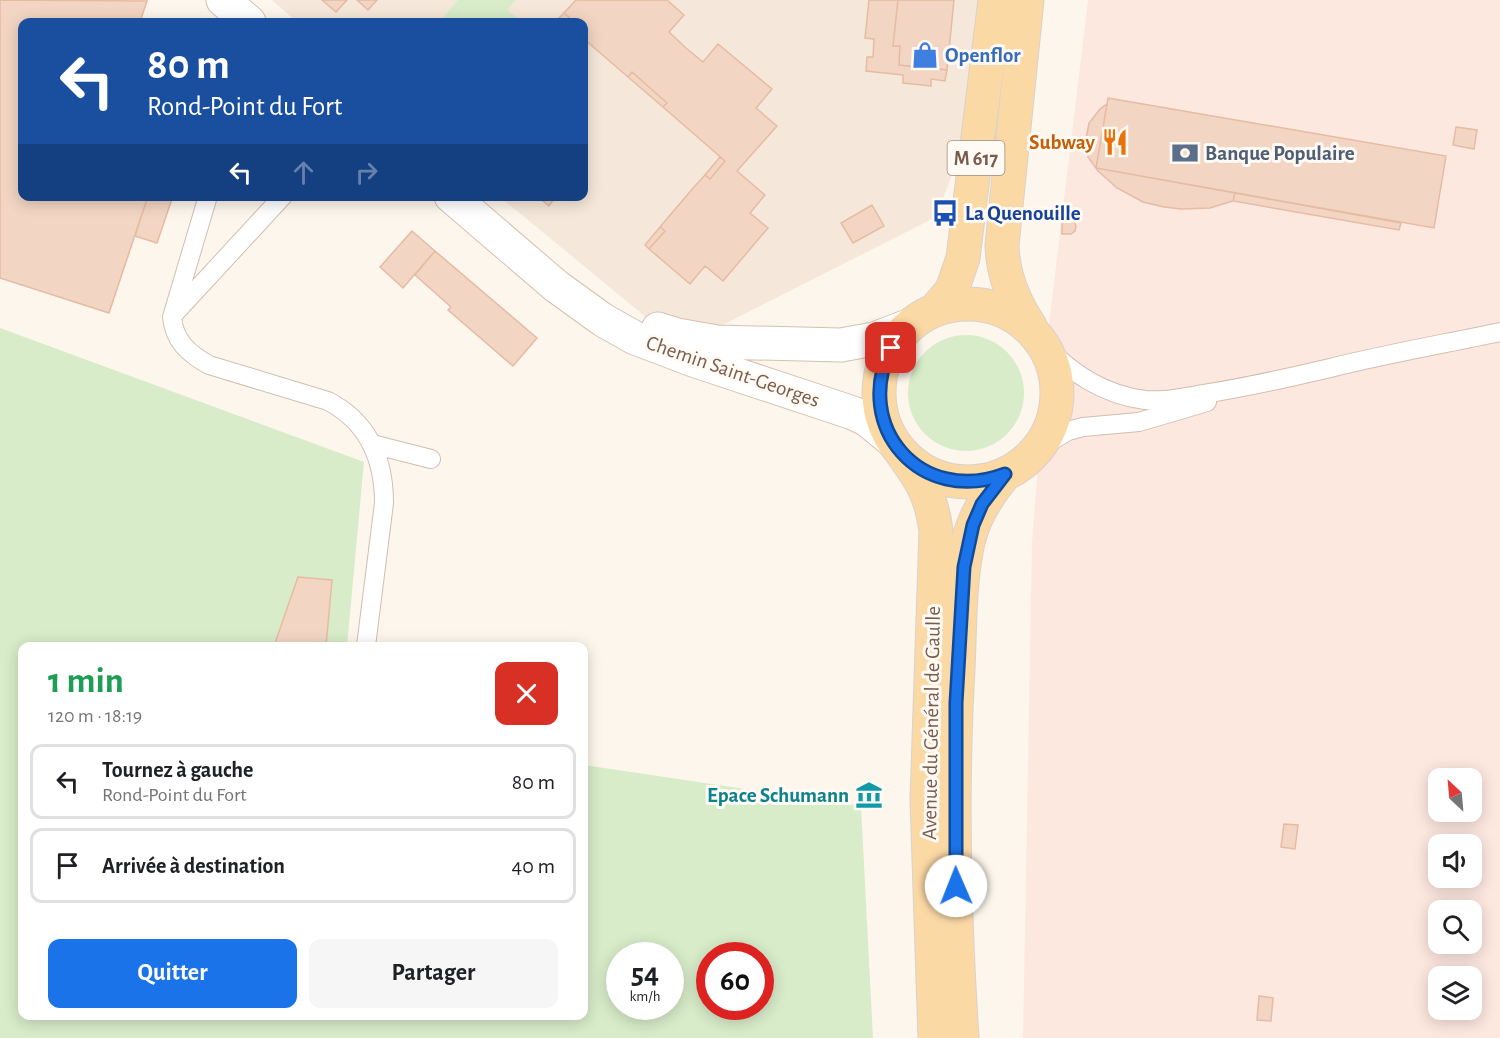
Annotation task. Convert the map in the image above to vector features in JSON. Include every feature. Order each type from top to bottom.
[{"type":"main road","name":"M 617","points":[[936,309],[952,290],[963,258],[995,0]]},
{"type":"main road","name":"M 617","points":[[1027,0],[1004,224],[1003,254],[1010,288],[1024,317],[1039,338]]},
{"type":"main road","points":[[962,303],[989,305],[1014,316],[1039,338],[1055,369],[1058,397],[1052,425],[1038,449],[1028,459],[1005,474],[977,482],[949,480],[923,470],[897,447],[881,416],[880,374],[891,348],[908,326],[936,309],[962,303]]},
{"type":"main road","name":"Avenue du Général de Gaulle","points":[[897,447],[927,491],[936,530],[927,800],[935,1038]]},
{"type":"main road","name":"Avenue du Général de Gaulle","points":[[962,1038],[955,785],[956,703],[963,579],[968,542],[973,525],[982,504],[1005,474]]},
{"type":"street","points":[[223,0],[244,18]]},
{"type":"street","name":"Chemin Saint-Georges","points":[[457,201],[574,300],[635,338],[693,360],[853,413],[866,419],[897,447]]},
{"type":"street","name":"Chemin Saint-Georges","points":[[574,300],[677,334],[717,342],[841,345],[874,339],[908,326]]},
{"type":"lane","points":[[207,201],[172,317],[173,329],[177,338],[195,357],[209,365],[328,401],[345,410],[372,444],[381,470],[384,503],[367,642]]},
{"type":"lane","points":[[172,317],[278,201]]},
{"type":"lane","points":[[1038,449],[1068,431],[1083,427],[1117,425],[1149,419],[1258,385],[1350,363],[1500,332]]},
{"type":"lane","points":[[1039,338],[1061,362],[1079,376],[1120,393],[1143,399],[1160,401],[1258,385]]},
{"type":"lane","points":[[372,444],[431,459]]},
{"type":"shaded area","points":[[272,0],[1018,0],[936,217],[681,346],[505,201],[588,201],[588,18],[292,18]]},
{"type":"shaded area","points":[[1088,0],[1500,0],[1500,1038],[1023,1038],[1032,543],[1049,324]]},
{"type":"green space","points":[[458,0],[516,0],[507,10],[518,18],[442,18]]},
{"type":"green space","points":[[0,328],[364,462],[347,642],[18,642],[18,1020],[588,1020],[588,766],[861,806],[873,1038],[0,1038]]},
{"type":"green space","points":[[966,335],[988,339],[1007,352],[1020,371],[1024,393],[1020,415],[1007,434],[988,447],[966,451],[944,447],[925,434],[912,415],[908,393],[912,371],[925,352],[944,339]]},
{"type":"building","points":[[0,0],[147,1],[141,18],[18,18],[18,201],[146,201],[109,313],[0,278]]},
{"type":"building","points":[[322,0],[347,0],[336,12]]},
{"type":"building","points":[[357,0],[377,0],[368,10]]},
{"type":"building","points":[[576,0],[667,0],[684,15],[669,32],[686,48],[703,62],[718,44],[772,89],[756,108],[777,126],[737,171],[765,195],[750,213],[768,228],[723,281],[705,266],[690,284],[649,249],[665,231],[660,227],[694,187],[705,175],[710,179],[725,161],[663,107],[667,103],[632,72],[628,77],[588,42],[588,18],[570,18],[564,13]]},
{"type":"building","points":[[869,0],[898,0],[893,46],[900,46],[899,65],[947,70],[945,81],[931,79],[931,86],[903,83],[903,75],[866,71],[867,57],[873,57],[874,39],[865,38]]},
{"type":"building","points":[[898,0],[954,0],[947,70],[899,65],[900,46],[893,46]]},
{"type":"building","points":[[564,13],[570,18],[559,18]]},
{"type":"building","points":[[632,72],[667,103],[663,107],[628,77]]},
{"type":"building","points":[[1108,98],[1446,156],[1434,228],[1096,168]]},
{"type":"building","points":[[1107,104],[1096,168],[1235,193],[1233,201],[1210,208],[1181,209],[1143,202],[1117,188],[1098,171],[1088,157],[1086,148],[1089,123]]},
{"type":"building","points":[[1456,127],[1477,130],[1474,149],[1453,145]]},
{"type":"building","points":[[720,157],[725,161],[710,179],[705,175]]},
{"type":"building","points":[[1235,193],[1401,223],[1399,230],[1233,201]]},
{"type":"building","points":[[146,201],[171,201],[157,243],[135,236]]},
{"type":"building","points":[[543,201],[552,201],[549,206]]},
{"type":"building","points":[[872,205],[884,226],[853,243],[841,223]]},
{"type":"building","points":[[1062,219],[1074,221],[1075,231],[1071,234],[1062,234]]},
{"type":"building","points":[[660,227],[665,231],[649,249],[645,245]]},
{"type":"building","points":[[412,231],[435,251],[403,288],[380,267]]},
{"type":"building","points":[[435,251],[537,338],[513,366],[448,310],[451,307],[415,275]]},
{"type":"building","points":[[298,577],[332,580],[326,642],[275,642]]},
{"type":"building","points":[[1284,824],[1298,825],[1295,849],[1281,847]]},
{"type":"building","points":[[1259,996],[1273,998],[1271,1021],[1257,1020]]},
{"type":"place","name":"Openflor","points":[[925,55]]},
{"type":"place","name":"Subway","points":[[1115,142]]},
{"type":"place","name":"Banque Populaire","points":[[1185,153]]},
{"type":"place","name":"La Quenouille","points":[[945,213]]},
{"type":"place","name":"Epace Schumann","points":[[869,795]]},
{"type":"route","points":[[891,348],[880,374],[879,402],[886,429],[901,452],[923,470],[949,480],[977,482],[1005,474],[982,504],[968,542],[964,567],[956,703],[956,886]]}]
